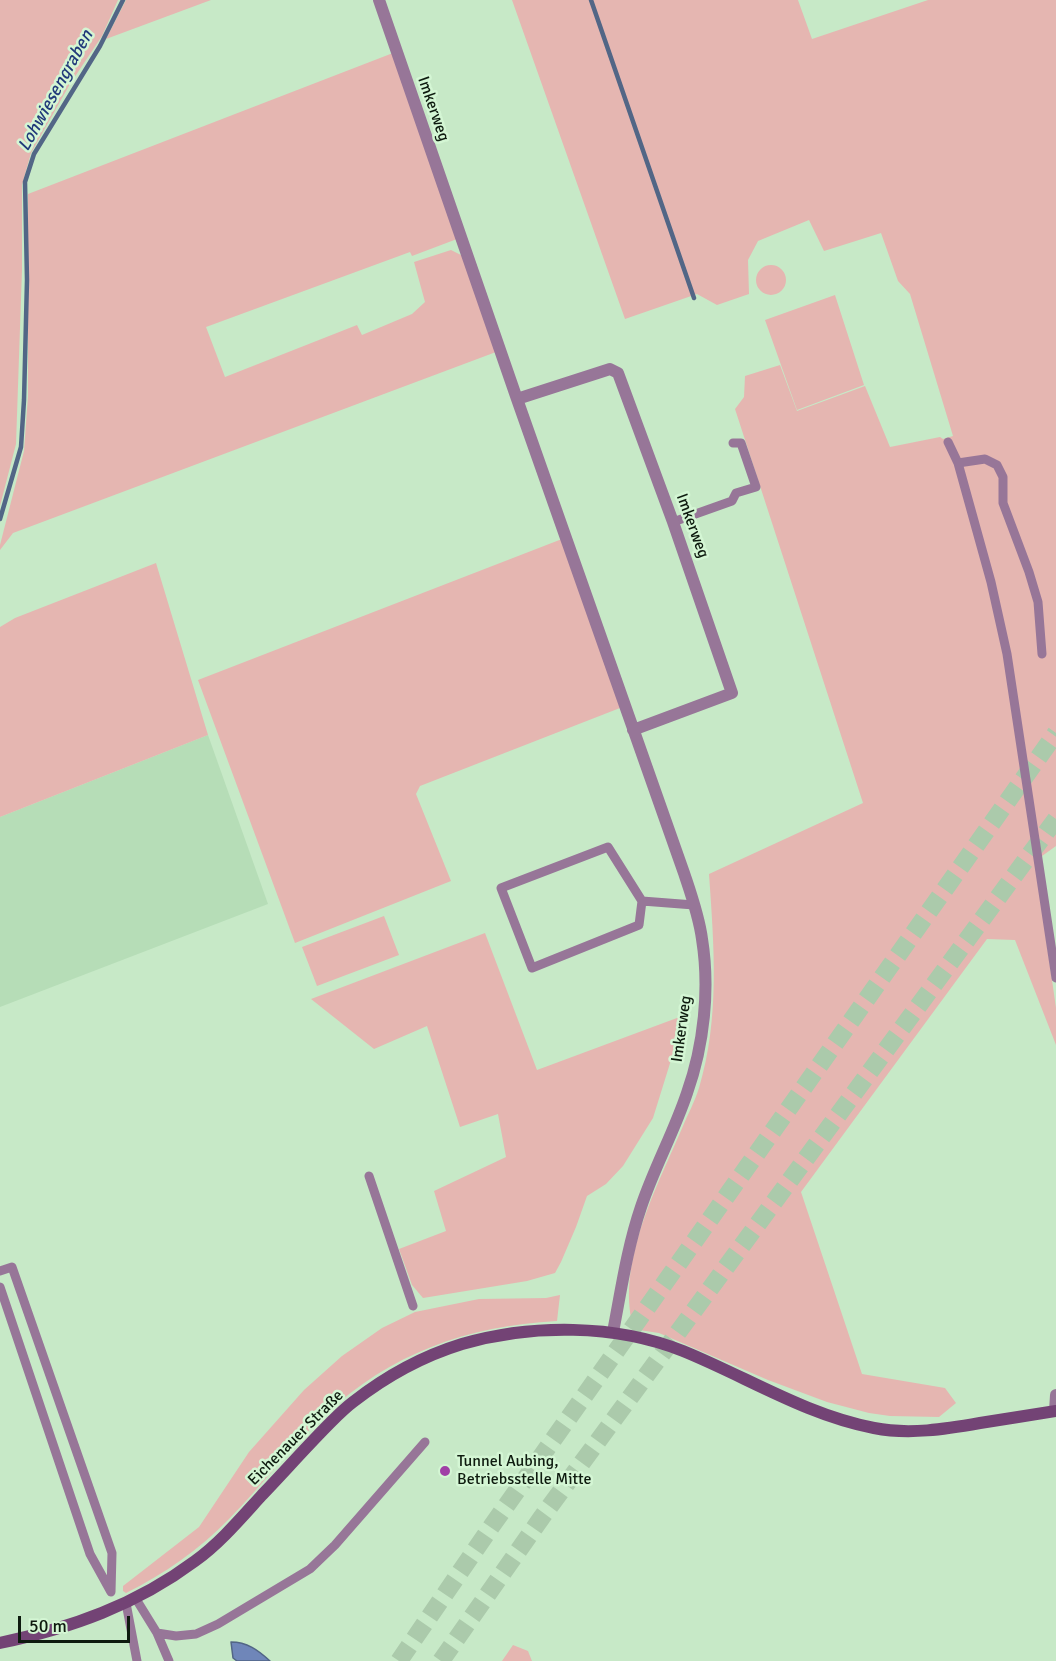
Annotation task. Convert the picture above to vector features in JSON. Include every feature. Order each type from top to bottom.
[{"type":"street","name":"Imkerweg","points":[[378,0],[694,905],[702,938],[705,977],[698,1050],[688,1092],[641,1206],[632,1238],[613,1332]]},
{"type":"street","name":"Imkerweg","points":[[517,399],[610,369],[618,373],[673,522],[732,693],[633,730]]},
{"type":"street","name":"Eichenauer Straße","points":[[0,1643],[76,1624],[127,1602],[164,1582],[196,1560],[231,1529],[314,1439],[351,1403],[426,1357],[462,1344],[499,1336],[536,1332],[571,1330],[613,1332],[681,1350],[826,1416],[877,1429],[919,1431],[951,1428],[1056,1411]]},
{"type":"street","points":[[1056,1395],[1056,1411]]},
{"type":"lane","points":[[948,442],[958,463],[991,582],[1007,654],[1056,978]]},
{"type":"lane","points":[[673,522],[732,501],[736,493],[756,486],[741,443],[733,443]]},
{"type":"lane","points":[[958,463],[985,459],[997,465],[1003,477],[1003,503],[1038,602],[1042,654]]},
{"type":"lane","points":[[608,847],[642,901],[639,925],[532,968],[501,888],[608,847]]},
{"type":"lane","points":[[642,901],[694,905]]},
{"type":"lane","points":[[369,1176],[413,1306]]},
{"type":"lane","points":[[0,1271],[12,1267],[112,1553],[111,1592]]},
{"type":"lane","points":[[0,1287],[90,1554],[111,1592],[127,1602],[157,1633],[169,1661]]},
{"type":"lane","points":[[157,1633],[176,1636],[196,1634],[227,1619],[310,1569],[335,1545],[425,1442]]},
{"type":"lane","points":[[127,1602],[137,1661]]},
{"type":"shaded area","points":[[0,0],[118,0],[102,36],[70,84],[31,153],[22,185],[22,270],[16,444],[0,506]]},
{"type":"shaded area","points":[[126,0],[211,0],[106,39]]},
{"type":"shaded area","points":[[512,0],[798,0],[812,39],[928,0],[1056,0],[1056,846],[1035,861],[1056,1008],[1056,1045],[1015,940],[987,939],[801,1192],[862,1374],[945,1388],[956,1403],[939,1417],[869,1413],[827,1402],[768,1380],[659,1333],[639,1330],[633,1326],[629,1301],[630,1276],[642,1224],[696,1098],[706,1062],[714,982],[709,874],[863,803],[735,409],[744,397],[745,376],[780,365],[797,411],[865,386],[890,447],[953,436],[910,294],[898,281],[881,233],[824,251],[809,220],[758,241],[748,260],[749,294],[717,305],[697,294],[625,319]]},
{"type":"shaded area","points":[[393,53],[457,239],[412,256],[410,252],[206,327],[225,377],[357,325],[362,335],[412,314],[425,302],[414,262],[451,250],[463,256],[496,352],[13,533],[0,550],[24,451],[28,396],[28,194]]},
{"type":"shaded area","points":[[771,265],[782,269],[786,280],[782,291],[771,295],[760,291],[756,280],[760,269]]},
{"type":"shaded area","points":[[835,295],[864,385],[797,410],[765,320]]},
{"type":"shaded area","points":[[562,539],[620,708],[420,786],[416,794],[451,881],[295,943],[198,680]]},
{"type":"shaded area","points":[[156,563],[208,735],[0,817],[0,627],[15,618]]},
{"type":"shaded area","points":[[208,735],[268,904],[0,1007],[0,817]]},
{"type":"shaded area","points":[[384,916],[399,955],[317,986],[302,947]]},
{"type":"shaded area","points":[[485,933],[537,1070],[685,1015],[653,1118],[623,1166],[606,1184],[587,1196],[555,1273],[527,1281],[423,1298],[412,1285],[399,1249],[446,1231],[434,1191],[506,1157],[498,1114],[460,1127],[427,1026],[374,1049],[311,999]]},
{"type":"shaded area","points":[[560,1295],[557,1321],[492,1329],[461,1337],[404,1359],[376,1375],[350,1393],[312,1427],[206,1541],[154,1578],[126,1593],[123,1591],[123,1586],[199,1527],[249,1452],[304,1390],[342,1356],[382,1328],[415,1312],[479,1299],[546,1298]]},
{"type":"shaded area","points":[[513,1645],[528,1651],[532,1661],[502,1661]]},
{"type":"water","points":[[231,1642],[252,1647],[270,1661],[237,1661],[233,1658]]},
{"type":"waterway","name":"Lohwiesengraben","points":[[0,519],[21,447],[27,280],[25,182],[34,154],[100,46],[123,0]]},
{"type":"waterway","points":[[591,0],[694,298]]},
{"type":"tunnel","points":[[399,1661],[491,1527],[1056,733]]},
{"type":"tunnel","points":[[441,1661],[542,1517],[1056,819]]},
{"type":"place","name":"Tunnel Aubing, Betriebsstelle Mitte","points":[[445,1471]]}]
